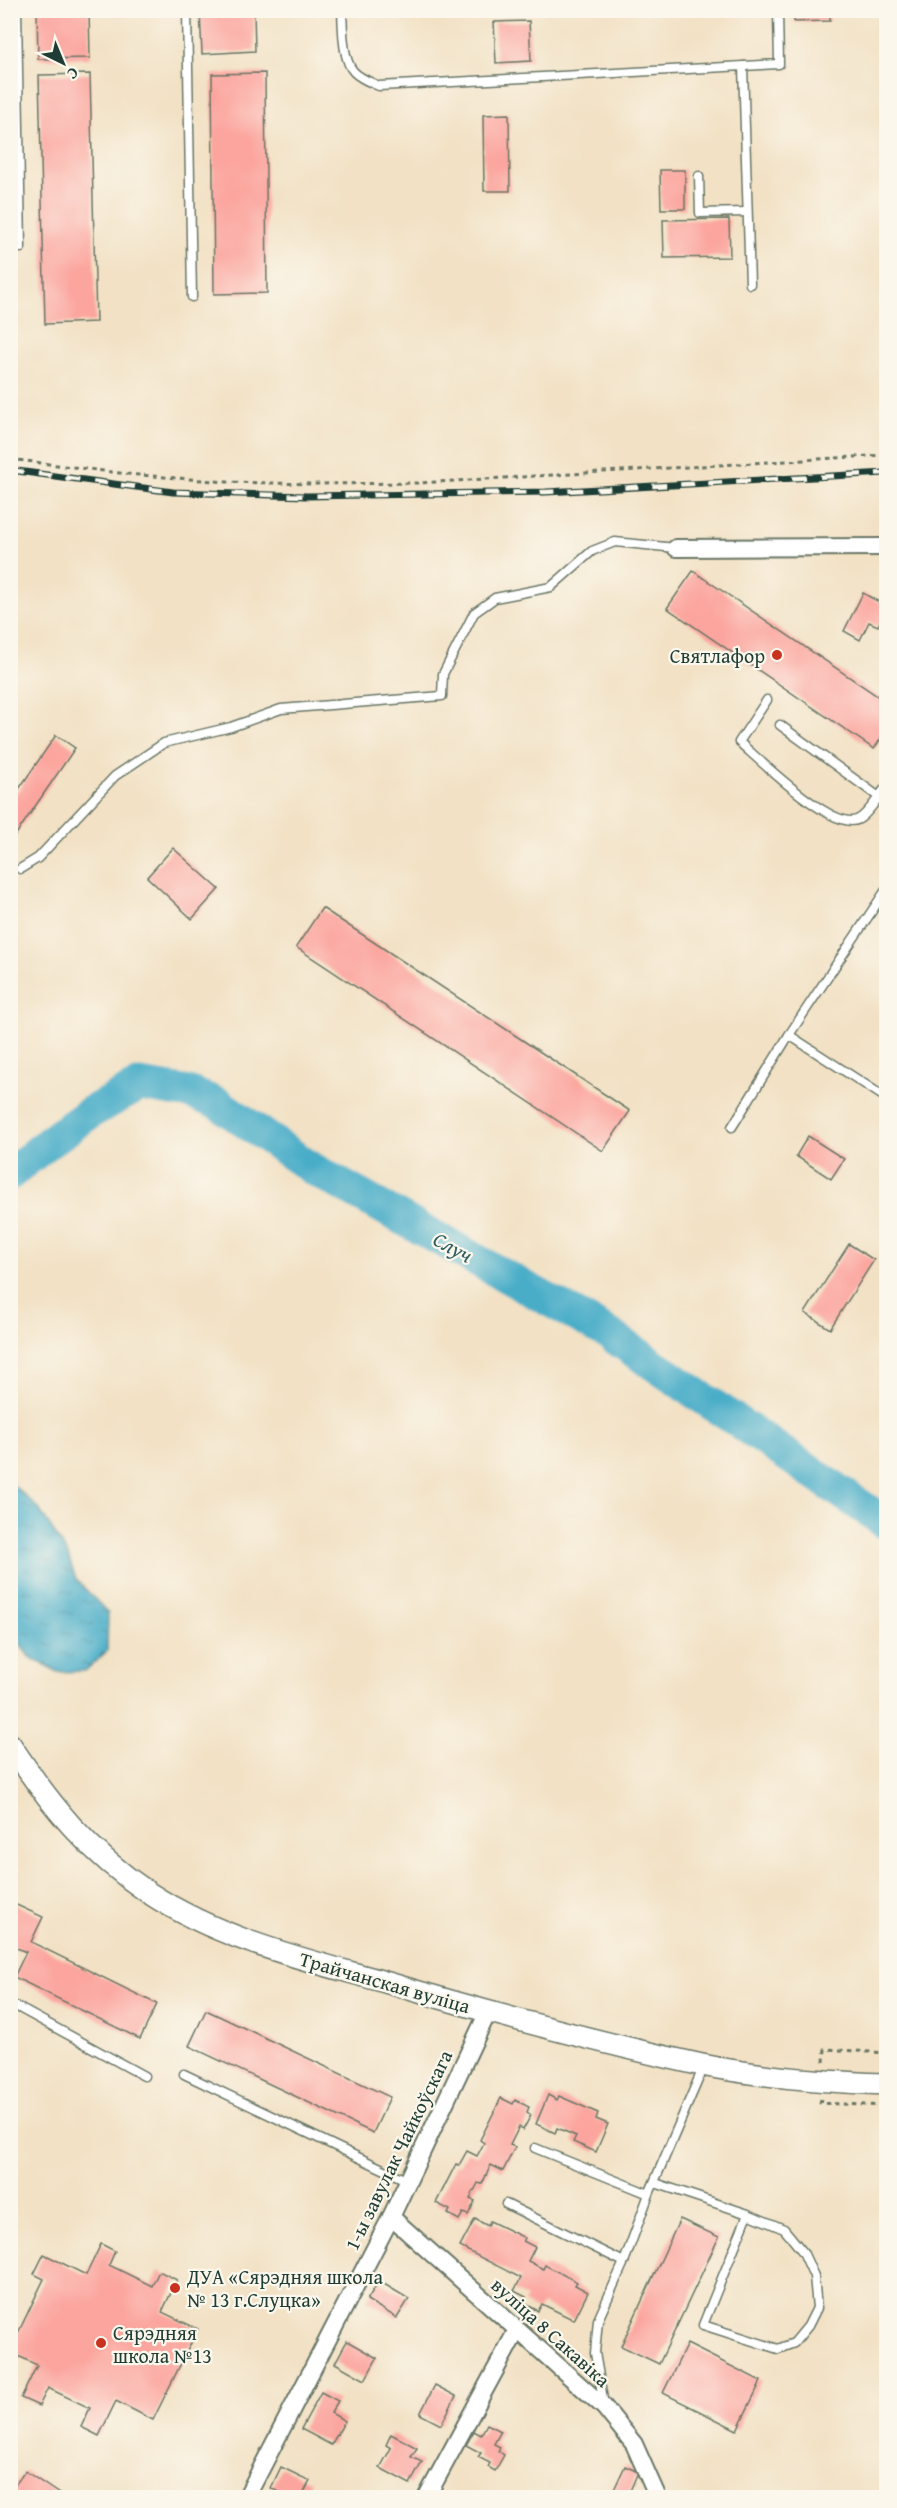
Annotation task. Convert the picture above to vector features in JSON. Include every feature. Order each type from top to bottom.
[{"type":"street","points":[[676,548],[886,547]]},
{"type":"street","name":"Трайчанская вуліца","points":[[10,1744],[40,1791],[89,1845],[149,1893],[193,1919],[245,1942],[488,2012],[704,2065],[831,2082],[886,2084]]},
{"type":"street","name":"1-ы завулак Чайкоўскага","points":[[246,2498],[391,2217],[488,2012]]},
{"type":"street","name":"вуліца 8 Сакавіка","points":[[391,2217],[604,2407],[634,2444],[652,2480],[658,2498]]},
{"type":"street","points":[[426,2498],[517,2330]]},
{"type":"street","points":[[642,2498],[652,2480]]},
{"type":"lane","points":[[17,10],[21,248]]},
{"type":"lane","points":[[187,10],[192,297]]},
{"type":"lane","points":[[342,10],[343,40],[352,70],[363,79],[379,86],[779,64],[778,10]]},
{"type":"lane","points":[[743,66],[750,285]]},
{"type":"lane","points":[[699,176],[700,213],[747,212]]},
{"type":"lane","points":[[20,869],[38,858],[115,776],[164,743],[231,727],[281,709],[442,696],[443,674],[474,613],[495,598],[551,587],[592,551],[615,542],[676,548]]},
{"type":"lane","points":[[767,700],[739,742],[816,808],[844,822],[859,819],[886,787]]},
{"type":"lane","points":[[780,725],[879,797]]},
{"type":"lane","points":[[732,1127],[789,1035],[886,890]]},
{"type":"lane","points":[[789,1035],[886,1098]]},
{"type":"lane","points":[[10,2003],[144,2076]]},
{"type":"lane","points":[[604,2407],[595,2353],[598,2320],[704,2065]]},
{"type":"lane","points":[[184,2074],[408,2181]]},
{"type":"lane","points":[[534,2148],[649,2194]]},
{"type":"lane","points":[[655,2183],[748,2214],[784,2229],[803,2252],[814,2276],[817,2308],[808,2326],[794,2343],[778,2349],[703,2325],[748,2214]]},
{"type":"lane","points":[[506,2205],[624,2262]]},
{"type":"path","points":[[10,459],[127,474],[227,482],[315,484],[420,483],[886,455]]},
{"type":"path","points":[[825,2049],[886,2053]]},
{"type":"path","points":[[820,2103],[886,2106]]},
{"type":"water","points":[[10,1482],[39,1509],[67,1553],[76,1579],[108,1613],[107,1651],[85,1671],[58,1672],[29,1657],[11,1630]]},
{"type":"building","points":[[37,10],[89,10],[90,58],[38,59]]},
{"type":"building","points":[[200,10],[254,10],[255,51],[202,54]]},
{"type":"building","points":[[794,10],[830,10],[830,21],[794,22]]},
{"type":"building","points":[[529,21],[531,61],[496,63],[494,22]]},
{"type":"building","points":[[265,73],[267,293],[214,294],[212,74]]},
{"type":"building","points":[[90,74],[96,322],[45,324],[39,75]]},
{"type":"building","points":[[884,110],[886,110],[886,145],[884,145]]},
{"type":"building","points":[[509,114],[510,191],[484,191],[483,115]]},
{"type":"building","points":[[660,170],[685,170],[685,209],[661,209]]},
{"type":"building","points":[[729,219],[730,257],[664,258],[663,220]]},
{"type":"building","name":"Святлафор","points":[[693,571],[886,702],[886,731],[874,749],[667,608]]},
{"type":"building","points":[[863,593],[886,606],[886,610],[878,626],[869,622],[860,640],[844,631]]},
{"type":"building","points":[[56,735],[75,748],[10,843],[10,802]]},
{"type":"building","points":[[173,848],[219,889],[192,919],[147,877]]},
{"type":"building","points":[[322,908],[630,1111],[603,1151],[296,947]]},
{"type":"building","points":[[808,1136],[844,1159],[831,1179],[796,1156]]},
{"type":"building","points":[[849,1244],[874,1260],[830,1329],[805,1313]]},
{"type":"building","points":[[10,1902],[43,1917],[31,1942],[157,2004],[140,2039],[14,1977],[26,1952],[10,1945]]},
{"type":"building","points":[[206,2010],[390,2097],[373,2133],[189,2046]]},
{"type":"building","points":[[548,2095],[557,2100],[559,2096],[598,2113],[596,2119],[608,2124],[596,2152],[573,2142],[576,2136],[557,2128],[555,2133],[536,2124]]},
{"type":"building","points":[[501,2098],[513,2104],[515,2100],[529,2107],[527,2112],[531,2115],[523,2130],[519,2127],[510,2145],[515,2147],[503,2171],[491,2165],[482,2184],[478,2183],[470,2199],[475,2201],[468,2215],[463,2213],[459,2220],[448,2214],[450,2210],[436,2203],[456,2164],[459,2165],[467,2151],[477,2156],[484,2143],[480,2140]]},
{"type":"building","points":[[475,2219],[488,2226],[490,2221],[525,2238],[523,2241],[535,2247],[528,2261],[543,2269],[545,2265],[577,2282],[575,2285],[588,2292],[574,2320],[542,2304],[538,2311],[524,2303],[526,2297],[514,2291],[521,2278],[460,2247]]},
{"type":"building","points":[[680,2219],[719,2237],[659,2364],[621,2346]]},
{"type":"building","name":"Сярэдняя школа №13","points":[[101,2244],[115,2251],[109,2265],[152,2286],[159,2271],[177,2280],[162,2312],[198,2329],[153,2420],[116,2401],[99,2436],[81,2427],[90,2408],[48,2388],[39,2406],[21,2398],[37,2365],[10,2352],[10,2329],[18,2333],[44,2279],[34,2274],[44,2254],[86,2275]]},
{"type":"building","points":[[379,2281],[409,2299],[397,2318],[367,2300]]},
{"type":"building","points":[[347,2341],[377,2358],[365,2380],[335,2363]]},
{"type":"building","points":[[687,2344],[761,2381],[737,2430],[663,2393]]},
{"type":"building","points":[[435,2385],[456,2396],[441,2425],[420,2414]]},
{"type":"building","points":[[321,2392],[338,2401],[331,2413],[345,2421],[331,2445],[301,2429]]},
{"type":"building","points":[[487,2424],[501,2431],[494,2444],[500,2447],[498,2451],[504,2455],[495,2471],[488,2467],[490,2463],[478,2457],[481,2453],[466,2445],[474,2431],[481,2435]]},
{"type":"building","points":[[391,2434],[417,2448],[411,2457],[422,2462],[410,2484],[380,2468],[391,2448],[386,2445]]},
{"type":"building","points":[[625,2466],[638,2472],[627,2498],[615,2498],[611,2496]]},
{"type":"building","points":[[281,2467],[310,2481],[301,2498],[283,2498],[284,2495],[271,2488]]},
{"type":"building","points":[[25,2471],[65,2498],[10,2498],[10,2492]]},
{"type":"waterway","name":"Случ","points":[[10,1174],[91,1112],[140,1085],[191,1093],[219,1104],[311,1168],[606,1332],[886,1523]]},
{"type":"railway","points":[[10,470],[173,492],[307,496],[546,492],[886,473]]},
{"type":"place","name":"Святлафор","points":[[777,655]]},
{"type":"place","name":"ДУА «Сярэдняя школа № 13 г.Слуцка»","points":[[175,2288]]},
{"type":"place","name":"Сярэдняя школа №13","points":[[101,2343]]}]
